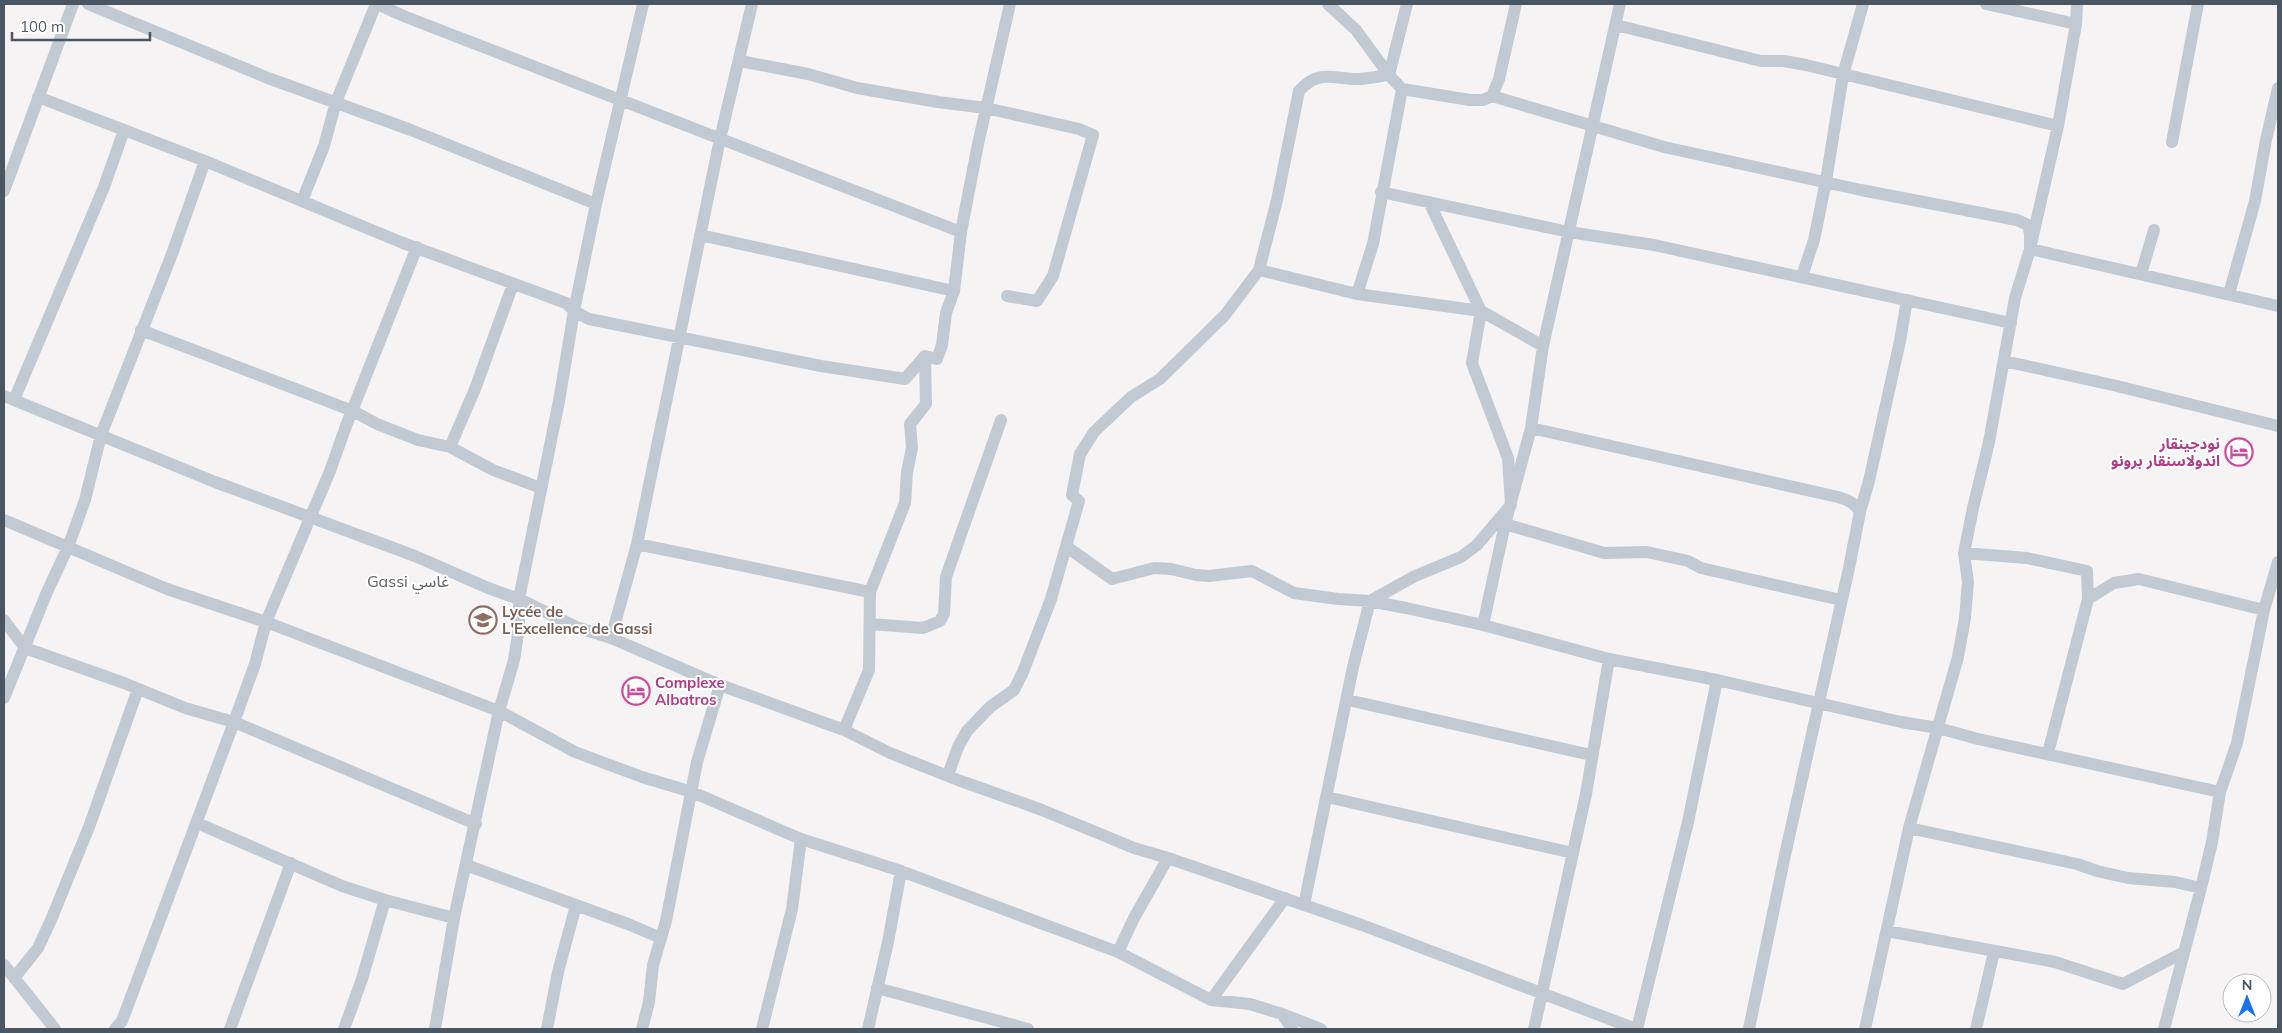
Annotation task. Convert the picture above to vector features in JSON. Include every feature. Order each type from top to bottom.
[{"type":"street","points":[[4,191],[73,4]]},
{"type":"street","points":[[88,4],[268,78],[336,102],[596,204]]},
{"type":"street","points":[[302,201],[324,146],[336,102],[376,4],[621,102],[703,131],[961,232]]},
{"type":"street","points":[[611,638],[637,544],[720,139],[752,4]]},
{"type":"street","points":[[925,356],[938,359],[942,345],[946,313],[954,291],[961,232],[1006,4]]},
{"type":"street","points":[[1328,4],[1356,30],[1389,75],[1402,89],[1470,100],[1483,100],[1492,96],[1664,147],[1861,190],[2017,220],[2028,225],[2030,249]]},
{"type":"street","points":[[1389,75],[1407,4]]},
{"type":"street","points":[[1492,96],[1499,79],[1516,4]]},
{"type":"street","points":[[1483,626],[1505,524],[1531,428],[1543,346],[1620,4]]},
{"type":"street","points":[[1802,276],[1814,240],[1826,181],[1843,75],[1863,4]]},
{"type":"street","points":[[1986,4],[2076,24]]},
{"type":"street","points":[[1865,1029],[1909,828],[1958,658],[1965,618],[1968,582],[1964,553],[1989,442],[2016,298],[2030,249],[2058,126],[2076,24],[2077,4]]},
{"type":"street","points":[[2172,142],[2198,4]]},
{"type":"street","points":[[435,1029],[454,918],[476,824],[499,711],[514,660],[519,628],[519,600],[571,342],[574,311],[596,204],[621,102],[638,5]]},
{"type":"street","points":[[1616,25],[1761,61],[1784,61],[2058,126]]},
{"type":"street","points":[[740,61],[808,74],[857,88],[986,108],[1079,129],[1093,135],[1053,276],[1037,301],[1007,296]]},
{"type":"street","points":[[948,775],[958,747],[967,731],[990,707],[1014,690],[1023,672],[1050,600],[1079,502],[1072,495],[1080,454],[1094,432],[1131,397],[1160,379],[1225,315],[1260,270],[1277,200],[1299,91],[1308,80],[1314,78],[1339,76],[1357,79],[1389,75]]},
{"type":"street","points":[[2229,294],[2255,201],[2278,88]]},
{"type":"street","points":[[1357,294],[1372,244],[1402,89]]},
{"type":"street","points":[[38,96],[417,247],[566,304],[589,319],[881,377],[904,379],[925,356]]},
{"type":"street","points":[[124,130],[104,187],[9,398],[415,556],[519,600],[576,627],[611,638],[720,685],[844,730],[890,753],[1042,810],[1134,848],[1285,898],[1637,1029],[1681,850],[1717,680]]},
{"type":"street","points":[[4,698],[47,592],[68,547],[85,500],[101,435],[172,254],[204,161]]},
{"type":"street","points":[[1381,192],[1569,232],[1654,245],[2011,323]]},
{"type":"street","points":[[1304,905],[1348,700],[1353,667],[1370,601],[1415,576],[1461,556],[1477,546],[1511,505],[1508,458],[1472,363],[1481,311],[1429,202]]},
{"type":"street","points":[[2141,274],[2154,230]]},
{"type":"street","points":[[700,236],[954,291]]},
{"type":"street","points":[[115,1029],[122,1021],[197,824],[255,664],[266,622],[311,517],[417,247]]},
{"type":"street","points":[[2030,249],[2278,306]]},
{"type":"street","points":[[1260,270],[1357,294],[1481,311],[1543,346]]},
{"type":"street","points":[[450,447],[475,389],[513,284]]},
{"type":"street","points":[[1749,1029],[1840,600],[1849,568],[1860,512],[1870,481],[1907,300]]},
{"type":"street","points":[[141,330],[353,411],[401,434],[450,447],[493,470],[541,488]]},
{"type":"street","points":[[844,730],[870,670],[870,592],[905,502],[907,472],[912,448],[910,424],[926,404],[925,356]]},
{"type":"street","points":[[2004,361],[2118,386],[2278,426]]},
{"type":"street","points":[[870,624],[923,628],[940,621],[944,614],[946,577],[1001,420]]},
{"type":"street","points":[[1531,428],[1838,497],[1849,500],[1857,506],[1860,512]]},
{"type":"street","points":[[4,520],[167,589],[266,622],[499,711],[575,752],[642,777],[692,792],[801,838],[901,871],[1118,952],[1211,1000],[1250,1004],[1321,1029]]},
{"type":"street","points":[[1505,524],[1604,553],[1647,552],[1669,556],[1688,561],[1701,568],[1840,600]]},
{"type":"street","points":[[637,544],[870,592]]},
{"type":"street","points":[[1067,547],[1112,579],[1154,568],[1209,576],[1252,572],[1294,593],[1338,600],[1370,601],[1483,626],[1610,659],[1717,680],[1901,722],[1938,728],[1978,739],[2220,792]]},
{"type":"street","points":[[1964,553],[2027,558],[2087,571],[2088,598],[2048,753]]},
{"type":"street","points":[[2164,1029],[2202,888],[2220,792],[2237,743],[2264,610],[2278,562]]},
{"type":"street","points":[[2088,598],[2114,583],[2139,579],[2264,610]]},
{"type":"street","points":[[4,620],[25,648],[185,708],[234,722],[476,824]]},
{"type":"street","points":[[1534,1029],[1573,853],[1610,659]]},
{"type":"street","points":[[642,1029],[649,1002],[653,965],[661,938],[697,762],[720,685]]},
{"type":"street","points":[[14,978],[38,948],[51,920],[89,827],[138,689]]},
{"type":"street","points":[[1348,700],[1591,755]]},
{"type":"street","points":[[1327,797],[1573,853]]},
{"type":"street","points":[[197,824],[342,886],[454,918]]},
{"type":"street","points":[[1909,828],[2077,864],[2128,878],[2175,882],[2202,888]]},
{"type":"street","points":[[762,1029],[792,910],[801,838]]},
{"type":"street","points":[[1118,952],[1134,918],[1168,858]]},
{"type":"street","points":[[230,1029],[290,864]]},
{"type":"street","points":[[466,865],[661,938]]},
{"type":"street","points":[[868,1029],[901,871]]},
{"type":"street","points":[[1211,1000],[1285,898]]},
{"type":"street","points":[[344,1029],[386,900]]},
{"type":"street","points":[[546,1029],[558,972],[576,905]]},
{"type":"street","points":[[1887,931],[2055,962],[2123,984],[2184,952]]},
{"type":"street","points":[[1976,1029],[1994,952]]},
{"type":"street","points":[[4,965],[55,1029]]},
{"type":"street","points":[[877,988],[1028,1029]]},
{"type":"street","points":[[1282,1014],[1292,1029]]},
{"type":"place","name":"نودجينقار اندولاسنقار برونو","points":[[2239,452]]},
{"type":"place","name":"Lycée de L'Excellence de Gassi","points":[[483,620]]},
{"type":"place","name":"Complexe Albatros","points":[[636,691]]},
{"type":"district","name":"Gassi غاسي","points":[[408,581]]}]
